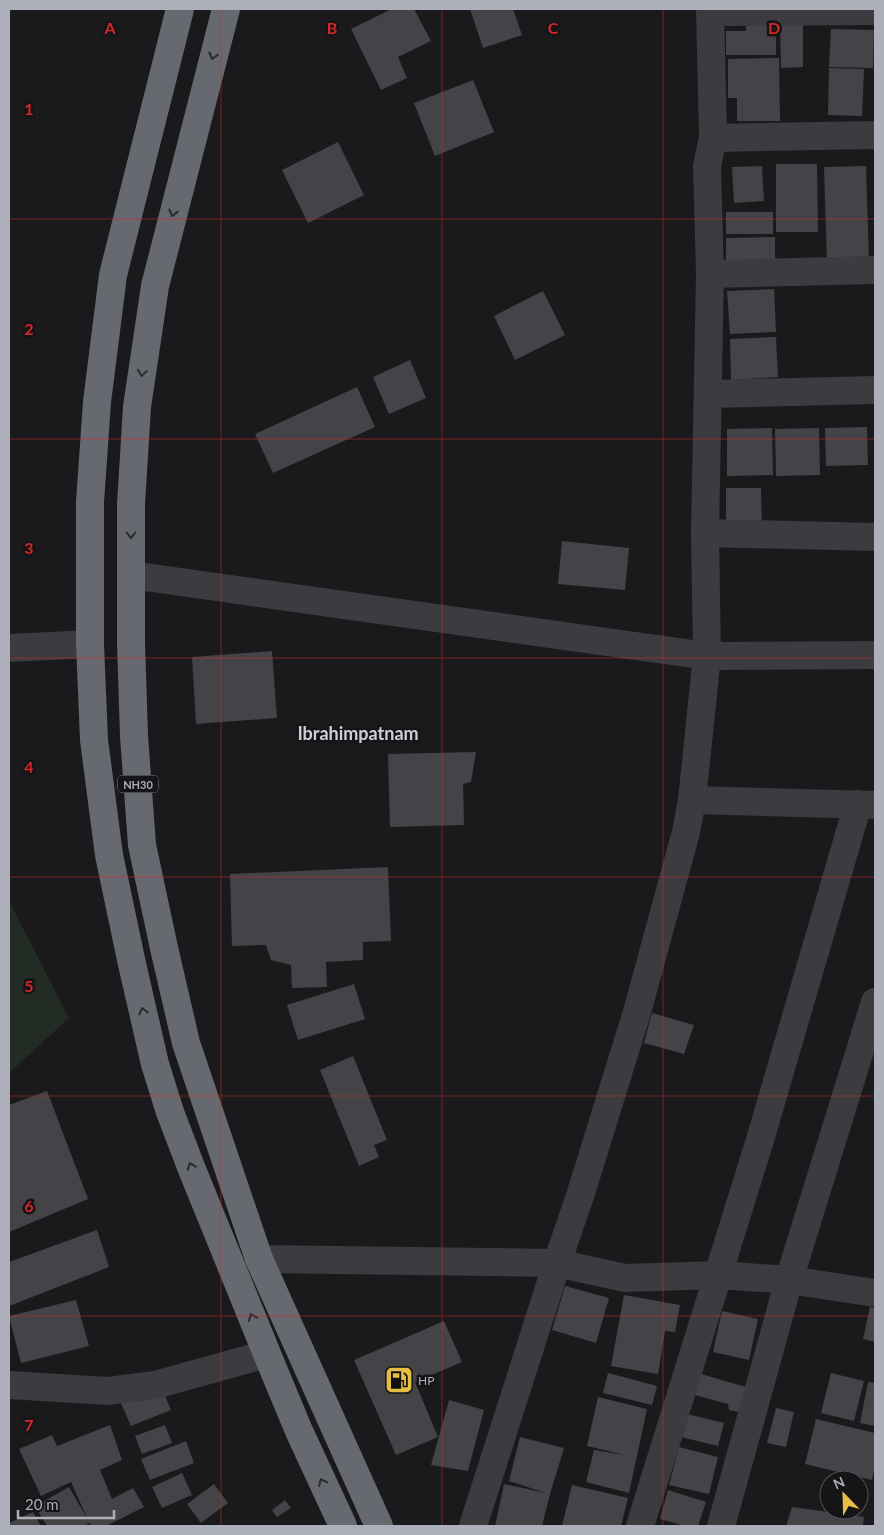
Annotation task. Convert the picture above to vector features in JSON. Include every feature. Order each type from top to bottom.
[{"type":"highway","name":"NH30","points":[[180,9],[112,275],[97,402],[90,502],[90,644],[94,740],[109,854],[155,1064],[170,1112],[299,1431],[343,1526]]},
{"type":"highway","name":"NH30","points":[[226,9],[155,286],[137,407],[131,504],[131,643],[134,736],[142,844],[186,1043],[259,1259],[379,1526]]},
{"type":"highway","points":[[170,1112],[207,1103]]},
{"type":"street","points":[[473,1526],[580,1196],[637,1012],[686,832],[692,800],[707,656],[705,533],[710,274],[707,166],[713,138],[710,10],[875,11]]},
{"type":"street","points":[[713,138],[875,135]]},
{"type":"street","points":[[710,274],[875,270]]},
{"type":"street","points":[[708,394],[875,390]]},
{"type":"street","points":[[705,533],[875,537]]},
{"type":"street","points":[[132,574],[707,656],[875,655]]},
{"type":"street","points":[[9,648],[90,644]]},
{"type":"street","points":[[640,1526],[867,804],[692,800]]},
{"type":"street","points":[[721,1526],[789,1280],[875,1002]]},
{"type":"street","points":[[259,1259],[557,1263],[625,1278],[719,1275],[873,1285]]},
{"type":"street","points":[[9,1385],[108,1391],[155,1385],[267,1354]]},
{"type":"shaded area","points":[[9,901],[69,1018],[9,1073]]},
{"type":"building","points":[[392,9],[414,9],[431,41],[398,57],[407,78],[381,90],[351,29]]},
{"type":"building","points":[[470,9],[513,9],[522,35],[483,48]]},
{"type":"building","points":[[776,23],[776,55],[726,55],[726,31],[746,31],[746,24]]},
{"type":"building","points":[[780,23],[803,23],[803,67],[781,68]]},
{"type":"building","points":[[831,29],[874,30],[873,68],[829,67]]},
{"type":"building","points":[[779,58],[780,121],[737,121],[737,98],[728,98],[728,59]]},
{"type":"building","points":[[829,68],[864,69],[862,116],[828,115]]},
{"type":"building","points":[[473,80],[494,132],[435,156],[414,103]]},
{"type":"building","points":[[338,142],[364,195],[308,223],[282,170]]},
{"type":"building","points":[[776,164],[817,164],[818,232],[776,232]]},
{"type":"building","points":[[762,166],[764,201],[734,203],[732,167]]},
{"type":"building","points":[[866,166],[869,260],[827,261],[824,167]]},
{"type":"building","points":[[726,212],[773,212],[773,234],[726,234]]},
{"type":"building","points":[[775,237],[775,262],[726,262],[726,238]]},
{"type":"building","points":[[774,289],[776,332],[730,334],[727,291]]},
{"type":"building","points":[[543,291],[565,335],[515,360],[494,316]]},
{"type":"building","points":[[776,337],[778,377],[731,380],[730,339]]},
{"type":"building","points":[[410,360],[426,398],[389,414],[373,377]]},
{"type":"building","points":[[357,387],[375,427],[273,473],[255,434]]},
{"type":"building","points":[[867,427],[868,465],[826,466],[825,428]]},
{"type":"building","points":[[772,428],[773,475],[727,476],[727,429]]},
{"type":"building","points":[[819,428],[820,475],[776,476],[775,429]]},
{"type":"building","points":[[726,488],[761,488],[762,531],[726,531]]},
{"type":"building","points":[[562,541],[629,548],[625,590],[558,584]]},
{"type":"building","points":[[272,651],[277,718],[196,724],[192,657]]},
{"type":"building","points":[[476,752],[471,782],[463,784],[464,825],[390,827],[388,754]]},
{"type":"building","points":[[388,867],[391,941],[363,942],[363,960],[326,962],[327,987],[292,988],[291,965],[271,960],[266,945],[232,946],[230,874]]},
{"type":"building","points":[[354,984],[365,1019],[298,1040],[287,1005]]},
{"type":"building","points":[[652,1013],[694,1025],[684,1054],[644,1043]]},
{"type":"building","points":[[353,1056],[387,1140],[374,1145],[379,1157],[359,1166],[320,1070]]},
{"type":"building","points":[[47,1091],[88,1199],[9,1232],[9,1105]]},
{"type":"building","points":[[97,1230],[109,1267],[9,1306],[9,1262]]},
{"type":"building","points":[[565,1286],[609,1298],[596,1343],[552,1330]]},
{"type":"building","points":[[624,1295],[680,1305],[675,1332],[665,1331],[658,1374],[611,1366]]},
{"type":"building","points":[[76,1300],[89,1346],[21,1363],[9,1316]]},
{"type":"building","points":[[870,1307],[875,1308],[875,1342],[863,1339]]},
{"type":"building","points":[[722,1311],[758,1319],[749,1360],[713,1352]]},
{"type":"building","points":[[444,1321],[462,1362],[415,1382],[438,1437],[396,1455],[354,1360]]},
{"type":"building","points":[[608,1373],[657,1386],[652,1405],[603,1393]]},
{"type":"building","points":[[831,1373],[864,1381],[854,1421],[821,1413]]},
{"type":"building","points":[[701,1374],[746,1387],[739,1412],[729,1410],[728,1404],[695,1395]]},
{"type":"building","points":[[868,1382],[875,1383],[875,1426],[860,1423]]},
{"type":"building","points":[[161,1386],[171,1410],[131,1426],[121,1403]]},
{"type":"building","points":[[598,1397],[647,1409],[629,1493],[586,1482],[594,1450],[625,1455],[587,1446]]},
{"type":"building","points":[[449,1400],[484,1410],[468,1471],[431,1465]]},
{"type":"building","points":[[776,1408],[794,1412],[786,1447],[767,1443]]},
{"type":"building","points":[[687,1414],[724,1423],[718,1446],[681,1437]]},
{"type":"building","points":[[816,1419],[875,1433],[875,1466],[872,1480],[869,1479],[869,1470],[830,1470],[805,1464]]},
{"type":"building","points":[[110,1425],[122,1460],[100,1470],[112,1499],[133,1488],[144,1507],[106,1526],[91,1526],[90,1523],[84,1526],[47,1526],[35,1506],[69,1487],[88,1520],[71,1482],[41,1496],[19,1449],[52,1435],[57,1446]]},
{"type":"building","points":[[165,1425],[172,1443],[142,1454],[135,1436]]},
{"type":"building","points":[[520,1437],[564,1448],[542,1526],[495,1526],[504,1484],[546,1493],[509,1481]]},
{"type":"building","points":[[186,1441],[194,1463],[150,1480],[141,1459]]},
{"type":"building","points":[[679,1447],[718,1457],[709,1494],[669,1485]]},
{"type":"building","points":[[182,1473],[192,1495],[162,1508],[152,1487]]},
{"type":"building","points":[[214,1484],[228,1503],[201,1523],[187,1504]]},
{"type":"building","points":[[572,1485],[628,1498],[621,1526],[562,1526]]},
{"type":"building","points":[[668,1490],[706,1502],[698,1526],[685,1526],[660,1519]]},
{"type":"building","points":[[285,1500],[291,1508],[277,1517],[272,1510]]},
{"type":"building","points":[[792,1507],[819,1511],[819,1520],[864,1520],[863,1526],[786,1526]]},
{"type":"building","points":[[33,1512],[41,1526],[9,1526],[9,1523]]},
{"type":"place","name":"HP","points":[[399,1380]]},
{"type":"district","name":"Ibrahimpatnam","points":[[358,733]]}]
